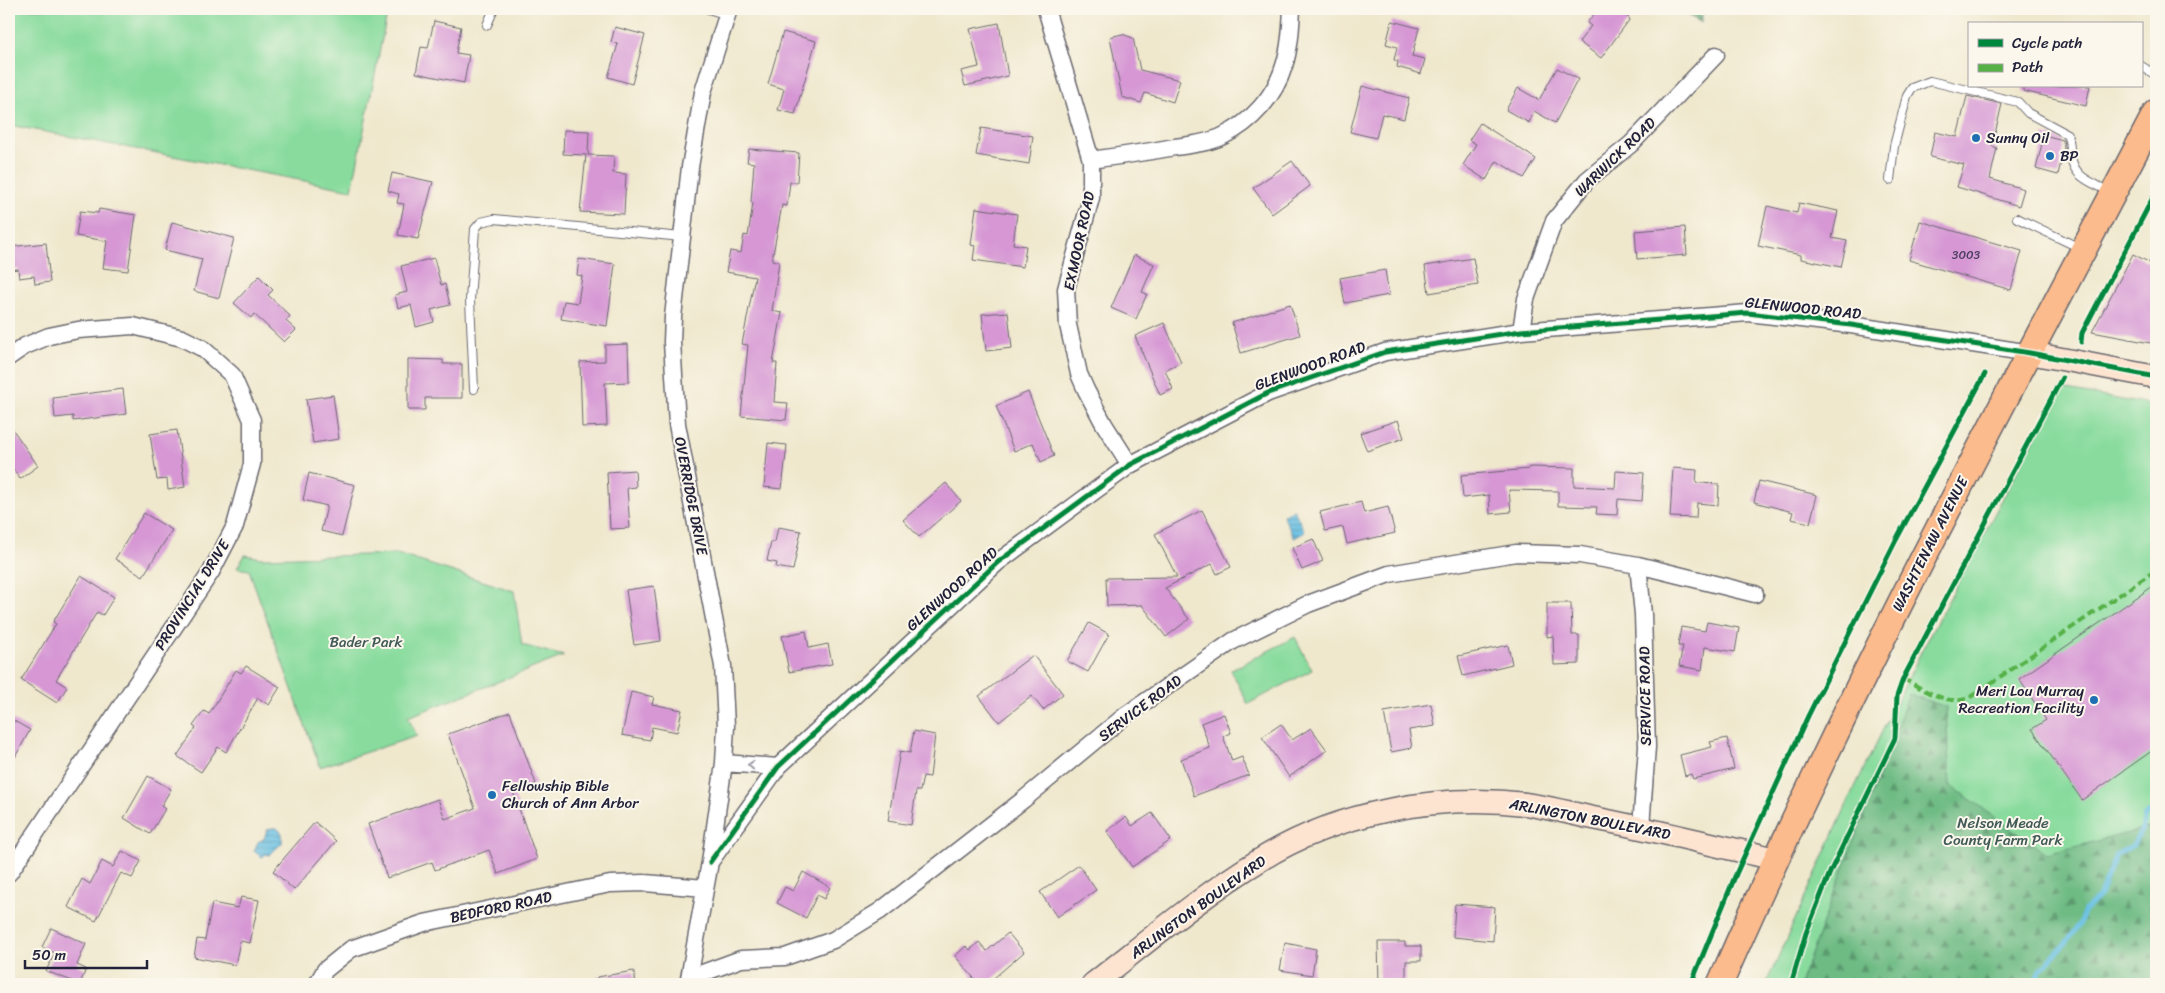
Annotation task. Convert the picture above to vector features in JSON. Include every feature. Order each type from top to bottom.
[{"type":"main road","name":"WASHTENAW AVENUE","points":[[1720,984],[1776,859],[1878,647],[2156,112]]},
{"type":"street","name":"EXMOOR ROAD","points":[[1046,9],[1091,160],[1091,198],[1066,289],[1068,325],[1079,374],[1086,390],[1104,424],[1130,465]]},
{"type":"street","points":[[1091,160],[1199,143],[1222,137],[1245,123],[1262,106],[1275,87],[1284,66],[1290,35],[1292,9]]},
{"type":"street","name":"OVERRIDGE DRIVE","points":[[688,981],[710,862],[724,762],[726,726],[723,666],[677,424],[672,342],[673,317],[690,167],[703,92],[729,12]]},
{"type":"street","name":"WARWICK ROAD","points":[[1521,331],[1526,299],[1554,221],[1587,180],[1631,144],[1716,55]]},
{"type":"street","name":"GLENWOOD ROAD","points":[[710,862],[778,767],[998,562],[1130,465],[1268,393],[1385,352],[1521,331],[1748,313],[1851,325],[2030,353]]},
{"type":"street","name":"PROVINCIAL DRIVE","points":[[9,357],[24,346],[49,336],[96,328],[133,326],[182,338],[202,348],[232,375],[252,420],[252,464],[235,526],[211,572],[9,873]]},
{"type":"street","points":[[2030,353],[2156,377]]},
{"type":"street","name":"SERVICE ROAD","points":[[688,981],[741,960],[785,957],[833,940],[880,911],[1135,710],[1233,641],[1308,604],[1388,574],[1516,553],[1580,555],[1638,565],[1755,594]]},
{"type":"street","name":"SERVICE ROAD","points":[[1638,565],[1643,614],[1647,747],[1641,827]]},
{"type":"street","points":[[724,762],[778,767]]},
{"type":"street","name":"ARLINGTON BOULEVARD","points":[[1093,984],[1182,914],[1260,860],[1331,826],[1433,802],[1481,801],[1526,804],[1641,827],[1776,859]]},
{"type":"street","name":"BEDFORD ROAD","points":[[317,984],[325,970],[351,949],[424,923],[610,884],[645,883],[705,888]]},
{"type":"lane","points":[[488,25],[494,9]]},
{"type":"lane","points":[[708,9],[729,12]]},
{"type":"lane","points":[[2142,67],[2156,75]]},
{"type":"lane","points":[[1890,180],[1894,146],[1908,96],[1912,88],[1930,81],[2018,102],[2028,113],[2067,134],[2070,141],[2072,164],[2076,174],[2113,194]]},
{"type":"lane","points":[[474,389],[470,300],[475,229],[481,222],[494,218],[682,238]]},
{"type":"lane","points":[[2017,218],[2052,233],[2084,250]]},
{"type":"green space","points":[[9,9],[388,9],[352,190],[9,125]]},
{"type":"green space","points":[[1676,9],[1702,9],[1702,23]]},
{"type":"green space","name":"Nelson Meade County Farm Park","points":[[2061,389],[2156,406],[2156,984],[1766,984],[1853,791],[1922,650]]},
{"type":"green space","name":"Bader Park","points":[[397,554],[514,591],[522,645],[564,656],[408,717],[417,736],[320,767],[249,570],[237,568],[245,555],[262,558]]},
{"type":"green space","points":[[1295,637],[1312,670],[1248,704],[1231,670]]},
{"type":"green space","points":[[1909,694],[1946,707],[1950,785],[2047,854],[2156,826],[2156,984],[1800,984]]},
{"type":"water","points":[[1294,510],[1305,532],[1294,538],[1283,515]]},
{"type":"water","points":[[277,828],[282,833],[282,843],[269,855],[266,854],[262,857],[254,851],[258,842],[264,839],[267,830]]},
{"type":"building","points":[[1598,9],[1617,9],[1630,19],[1601,58],[1579,42],[1591,26],[1587,23]]},
{"type":"building","points":[[434,21],[461,27],[456,53],[469,55],[464,83],[416,73],[421,47],[428,48]]},
{"type":"building","points":[[1392,21],[1419,28],[1412,56],[1425,59],[1421,74],[1397,67],[1398,61],[1394,60],[1397,47],[1386,44]]},
{"type":"building","points":[[999,23],[1008,76],[965,86],[961,71],[979,67],[970,29]]},
{"type":"building","points":[[615,27],[645,35],[632,84],[608,77],[618,44],[611,42]]},
{"type":"building","points":[[783,32],[816,41],[795,114],[778,110],[784,89],[768,84]]},
{"type":"building","points":[[1122,34],[1133,38],[1140,70],[1180,80],[1173,102],[1145,93],[1141,103],[1122,97],[1110,37]]},
{"type":"building","points":[[1557,68],[1578,79],[1555,123],[1534,111],[1529,123],[1506,110],[1518,88],[1539,100]]},
{"type":"building","points":[[1362,86],[1409,98],[1404,119],[1382,114],[1376,138],[1350,132]]},
{"type":"building","points":[[2023,88],[2090,88],[2086,106],[2023,91]]},
{"type":"building","points":[[1967,96],[2002,104],[1992,146],[1997,148],[1990,179],[2024,189],[2019,206],[1957,187],[1964,165],[1930,157],[1935,132],[1957,137]]},
{"type":"building","points":[[1480,123],[1536,159],[1524,178],[1497,161],[1486,180],[1463,165],[1476,144],[1469,140]]},
{"type":"building","points":[[981,128],[1033,136],[1029,164],[976,155]]},
{"type":"building","points":[[564,130],[589,131],[588,155],[614,156],[613,173],[626,174],[624,214],[580,212],[586,155],[563,154]]},
{"type":"building","points":[[2044,135],[2063,140],[2064,148],[2058,175],[2036,169]]},
{"type":"building","points":[[749,149],[799,153],[797,182],[790,182],[787,206],[782,205],[772,260],[779,262],[772,311],[782,313],[773,363],[777,363],[774,402],[788,403],[786,420],[741,416],[748,345],[742,344],[755,277],[726,272],[730,251],[741,253],[744,235],[748,236],[753,203],[751,202],[754,163],[747,162]]},
{"type":"building","points":[[1292,161],[1310,186],[1272,214],[1253,188]]},
{"type":"building","points":[[392,173],[433,182],[418,239],[398,235],[404,204],[397,203],[399,194],[388,191]]},
{"type":"building","points":[[1799,203],[1838,211],[1832,238],[1847,241],[1841,267],[1801,259],[1801,255],[1758,246],[1767,206],[1797,213]]},
{"type":"building","points":[[976,208],[1017,214],[1013,244],[1026,246],[1023,267],[973,260],[975,246],[971,245]]},
{"type":"building","points":[[99,209],[136,215],[128,271],[103,268],[107,241],[76,236],[80,211],[98,213]]},
{"type":"building","points":[[1920,221],[2022,251],[2011,290],[1909,260]]},
{"type":"building","points":[[172,222],[234,238],[219,298],[194,291],[202,259],[165,250]]},
{"type":"building","points":[[1685,227],[1687,255],[1637,259],[1635,231]]},
{"type":"building","points":[[46,243],[50,282],[35,284],[34,276],[19,278],[18,269],[9,270],[9,247]]},
{"type":"building","points":[[2133,254],[2156,266],[2156,344],[2092,332]]},
{"type":"building","points":[[1134,255],[1154,264],[1142,292],[1147,294],[1136,319],[1111,308]]},
{"type":"building","points":[[434,258],[441,285],[445,284],[450,305],[431,310],[434,322],[416,327],[411,305],[398,308],[395,295],[407,292],[401,266]]},
{"type":"building","points":[[1473,258],[1478,285],[1429,293],[1425,266]]},
{"type":"building","points":[[579,259],[615,264],[607,326],[561,319],[564,301],[578,303],[582,276],[577,275]]},
{"type":"building","points":[[1385,270],[1389,295],[1345,303],[1340,278]]},
{"type":"building","points":[[259,276],[273,290],[268,295],[290,316],[286,321],[296,330],[284,342],[254,314],[251,318],[234,303]]},
{"type":"building","points":[[1290,304],[1300,335],[1241,353],[1232,323]]},
{"type":"building","points":[[1008,312],[1012,348],[986,351],[982,314]]},
{"type":"building","points":[[1164,323],[1181,362],[1165,370],[1173,389],[1160,395],[1135,336]]},
{"type":"building","points":[[628,344],[629,382],[605,383],[607,426],[582,427],[580,362],[605,361],[605,345]]},
{"type":"building","points":[[408,359],[443,360],[443,364],[462,364],[462,398],[425,398],[425,410],[408,410]]},
{"type":"building","points":[[123,389],[126,414],[73,421],[73,416],[55,418],[53,398]]},
{"type":"building","points":[[1028,392],[1054,456],[1041,462],[1033,443],[1014,451],[996,406]]},
{"type":"building","points":[[333,395],[339,439],[313,443],[306,399]]},
{"type":"building","points":[[1398,420],[1404,438],[1367,451],[1360,433]]},
{"type":"building","points":[[9,424],[38,466],[20,479],[9,463]]},
{"type":"building","points":[[177,430],[185,487],[168,490],[167,479],[157,480],[150,434]]},
{"type":"building","points":[[768,443],[787,445],[782,489],[764,487]]},
{"type":"building","points":[[1529,467],[1574,468],[1574,486],[1615,488],[1616,471],[1644,473],[1642,501],[1618,499],[1617,515],[1596,514],[1597,507],[1558,506],[1558,491],[1509,490],[1511,512],[1490,514],[1489,495],[1463,498],[1461,475],[1529,469]]},
{"type":"building","points":[[1673,468],[1697,470],[1696,483],[1719,484],[1718,505],[1697,503],[1696,518],[1670,517]]},
{"type":"building","points":[[635,470],[636,487],[627,488],[630,528],[610,529],[607,472]]},
{"type":"building","points":[[309,473],[355,485],[342,536],[321,531],[327,506],[303,500]]},
{"type":"building","points":[[1759,481],[1817,495],[1810,523],[1791,519],[1793,512],[1754,502]]},
{"type":"building","points":[[946,483],[961,501],[919,537],[903,520]]},
{"type":"building","points":[[1361,502],[1364,513],[1388,507],[1395,533],[1347,544],[1343,527],[1325,531],[1320,512]]},
{"type":"building","points":[[1202,510],[1231,567],[1217,574],[1212,564],[1165,588],[1189,619],[1166,637],[1142,605],[1107,606],[1106,578],[1177,577],[1155,534]]},
{"type":"building","points":[[144,513],[172,530],[143,576],[115,559]]},
{"type":"building","points":[[778,527],[801,531],[793,570],[776,567],[777,563],[767,561],[771,542],[775,542]]},
{"type":"building","points":[[1313,539],[1323,561],[1302,570],[1292,548]]},
{"type":"building","points":[[81,576],[114,597],[103,615],[97,612],[56,680],[67,687],[57,703],[21,680],[56,624],[53,622]]},
{"type":"building","name":"Meri Lou Murray Recreation Facility","points":[[2156,584],[2156,748],[2082,800],[2032,729],[2046,720],[2019,679]]},
{"type":"building","points":[[654,586],[661,641],[634,645],[626,590]]},
{"type":"building","points":[[1547,603],[1571,603],[1572,635],[1579,635],[1579,664],[1554,665],[1553,636],[1547,637]]},
{"type":"building","points":[[1707,622],[1739,628],[1735,652],[1705,647],[1702,670],[1679,666],[1683,646],[1678,646],[1681,627],[1705,631]]},
{"type":"building","points":[[1089,623],[1109,634],[1088,672],[1067,661]]},
{"type":"building","points":[[806,631],[809,648],[828,644],[832,664],[789,672],[782,636]]},
{"type":"building","points":[[1508,645],[1512,664],[1463,676],[1458,656]]},
{"type":"building","points":[[1033,655],[1063,694],[1043,710],[1032,696],[999,722],[979,696]]},
{"type":"building","points":[[246,666],[280,687],[269,705],[258,698],[226,752],[218,747],[201,772],[177,756],[196,728],[193,726],[204,711],[209,714],[236,670],[241,673]]},
{"type":"building","points":[[631,692],[654,697],[652,704],[682,710],[677,732],[652,727],[650,740],[622,735]]},
{"type":"building","points":[[1431,704],[1435,726],[1409,730],[1412,748],[1391,752],[1384,712]]},
{"type":"building","name":"Fellowship Bible Church of Ann Arbor","points":[[510,712],[536,784],[513,792],[537,859],[498,874],[489,850],[435,870],[432,862],[387,878],[368,824],[438,799],[445,819],[475,808],[448,734]]},
{"type":"building","points":[[1224,714],[1231,733],[1223,736],[1232,761],[1242,757],[1249,775],[1194,796],[1181,759],[1210,748],[1201,723]]},
{"type":"building","points":[[9,718],[30,730],[9,768]]},
{"type":"building","points":[[1281,724],[1292,740],[1311,728],[1327,750],[1289,777],[1262,737]]},
{"type":"building","points":[[914,731],[935,735],[930,777],[923,776],[920,791],[916,791],[911,825],[888,821],[900,751],[910,753]]},
{"type":"building","points":[[1727,738],[1734,769],[1693,779],[1691,774],[1685,776],[1680,755],[1712,747],[1710,742]]},
{"type":"building","points":[[148,776],[171,789],[161,806],[165,809],[150,834],[124,818]]},
{"type":"building","points":[[1152,813],[1171,840],[1132,867],[1107,831],[1126,817],[1132,826]]},
{"type":"building","points":[[315,822],[336,841],[294,890],[273,871]]},
{"type":"building","points":[[122,851],[141,861],[132,878],[121,873],[96,921],[68,907],[82,879],[90,884],[102,861],[113,867]]},
{"type":"building","points":[[1079,865],[1096,890],[1057,917],[1040,892]]},
{"type":"building","points":[[803,872],[830,887],[824,899],[817,895],[806,918],[777,903],[785,887],[793,891]]},
{"type":"building","points":[[241,897],[259,900],[250,943],[240,941],[235,965],[194,957],[197,939],[205,940],[212,903],[238,908]]},
{"type":"building","points":[[1455,904],[1495,907],[1493,941],[1453,937]]},
{"type":"building","points":[[51,928],[86,944],[77,965],[86,969],[80,984],[46,971],[55,953],[42,947]]},
{"type":"building","points":[[1008,933],[1024,952],[987,984],[979,984],[955,956],[966,946],[970,950],[979,942],[987,951]]},
{"type":"building","points":[[1378,942],[1405,942],[1405,946],[1421,946],[1421,961],[1406,961],[1406,983],[1379,983]]},
{"type":"building","points":[[1285,943],[1316,949],[1312,975],[1280,970]]},
{"type":"building","points":[[634,971],[636,984],[598,984],[597,977]]},
{"type":"waterway","points":[[2034,984],[2040,970],[2066,943],[2079,924],[2085,910],[2100,895],[2116,855],[2133,845],[2143,827],[2144,817],[2156,808]]},
{"type":"marked path","points":[[1903,679],[1944,698],[1952,700],[1969,698],[2156,570]]},
{"type":"cycle path","points":[[2081,342],[2082,333],[2156,192]]},
{"type":"cycle path","points":[[710,862],[778,767],[998,562],[1130,465],[1268,393],[1385,352],[1521,331],[1748,313],[1851,325],[2030,353],[2156,377]]},
{"type":"cycle path","points":[[1691,984],[1736,874],[1808,716],[1896,540],[1985,374]]},
{"type":"cycle path","points":[[1791,984],[1806,933],[1831,870],[1895,738],[1897,696],[1903,679],[2062,378]]},
{"type":"place","name":"Sunny Oil","points":[[1976,138]]},
{"type":"place","name":"BP","points":[[2050,156]]},
{"type":"place","name":"Meri Lou Murray Recreation Facility","points":[[2094,700]]},
{"type":"place","name":"Fellowship Bible Church of Ann Arbor","points":[[492,795]]}]
